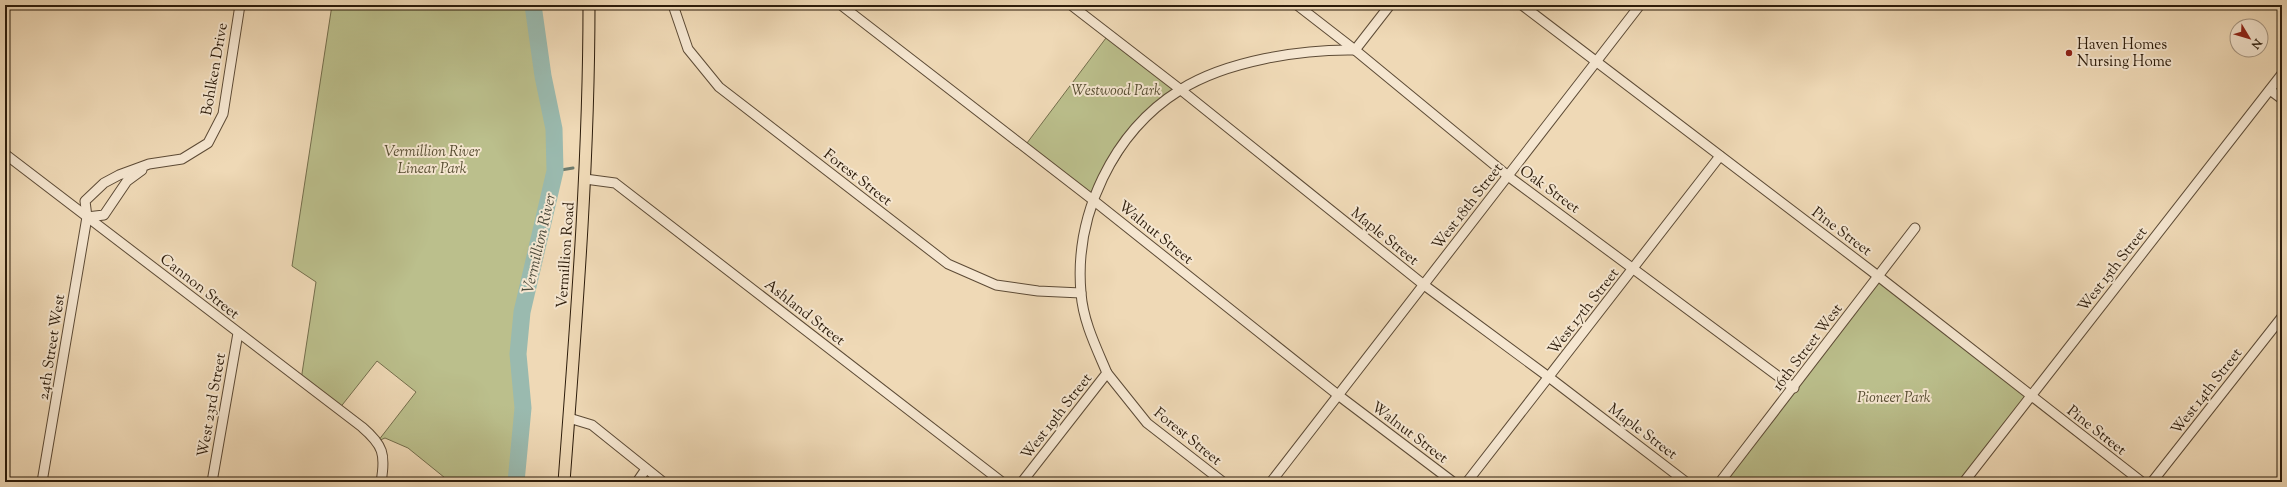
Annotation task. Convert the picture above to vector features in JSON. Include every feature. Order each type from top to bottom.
[{"type":"main road","name":"Vermillion Road","points":[[564,482],[585,179],[588,114],[589,5]]},
{"type":"street","name":"Bohlken Drive","points":[[87,217],[85,201],[104,183],[119,175],[149,164],[172,162],[195,153],[208,143],[223,114],[240,5]]},
{"type":"street","name":"Forest Street","points":[[673,5],[688,49],[719,87],[948,264],[996,285],[1038,291],[1081,293]]},
{"type":"street","name":"Walnut Street","points":[[841,5],[1093,200],[1338,395],[1453,482]]},
{"type":"street","name":"Maple Street","points":[[1071,5],[1181,90],[1424,285],[1550,378],[1686,482]]},
{"type":"street","name":"Oak Street","points":[[1297,5],[1355,50],[1508,176],[1635,268],[1794,388]]},
{"type":"street","points":[[1355,50],[1390,5]]},
{"type":"street","name":"Pine Street","points":[[1522,5],[1878,276],[2142,482]]},
{"type":"street","name":"West 18th Street","points":[[1271,482],[1640,5]]},
{"type":"street","name":"West 19th Street","points":[[1022,482],[1107,373],[1090,335],[1081,293],[1082,246],[1093,200],[1108,168],[1128,137],[1163,102],[1181,90],[1236,67],[1326,50],[1355,50]]},
{"type":"street","name":"West 15th Street","points":[[1964,482],[2282,74]]},
{"type":"street","points":[[2270,90],[2282,99]]},
{"type":"street","name":"Cannon Street","points":[[5,154],[378,441],[385,464],[381,482]]},
{"type":"street","name":"West 17th Street","points":[[1467,482],[1550,378],[1720,156]]},
{"type":"street","points":[[87,217],[104,215],[127,181],[149,164]]},
{"type":"street","name":"Ashland Street","points":[[585,179],[615,183],[1002,482]]},
{"type":"street","name":"24th Street West","points":[[42,482],[87,217]]},
{"type":"street","name":"16th Street West","points":[[1720,482],[1794,388],[1914,228]]},
{"type":"street","name":"West 14th Street","points":[[2152,482],[2282,318]]},
{"type":"street","name":"West 23rd Street","points":[[212,482],[238,333]]},
{"type":"street","name":"Forest Street","points":[[1107,373],[1147,423],[1223,482]]},
{"type":"street","points":[[569,418],[592,425],[663,482]]},
{"type":"street","points":[[637,482],[646,469]]},
{"type":"green space","name":"Vermillion River Linear Park","points":[[332,5],[533,5],[543,76],[554,129],[555,171],[522,312],[518,354],[523,408],[516,482],[450,482],[408,448],[385,438],[378,441],[416,392],[377,361],[339,409],[301,380],[316,282],[292,266]]},
{"type":"green space","name":"Westwood Park","points":[[1109,34],[1181,90],[1142,122],[1093,200],[1024,147]]},
{"type":"green space","name":"Pioneer Park","points":[[1878,276],[2031,396],[1964,482],[1720,482]]},
{"type":"waterway","name":"Vermillion River","points":[[516,482],[523,408],[518,354],[522,312],[555,171],[554,129],[543,76],[533,5]]},
{"type":"waterway","points":[[555,171],[573,168]]},
{"type":"place","name":"Haven Homes Nursing Home","points":[[2069,53]]}]
